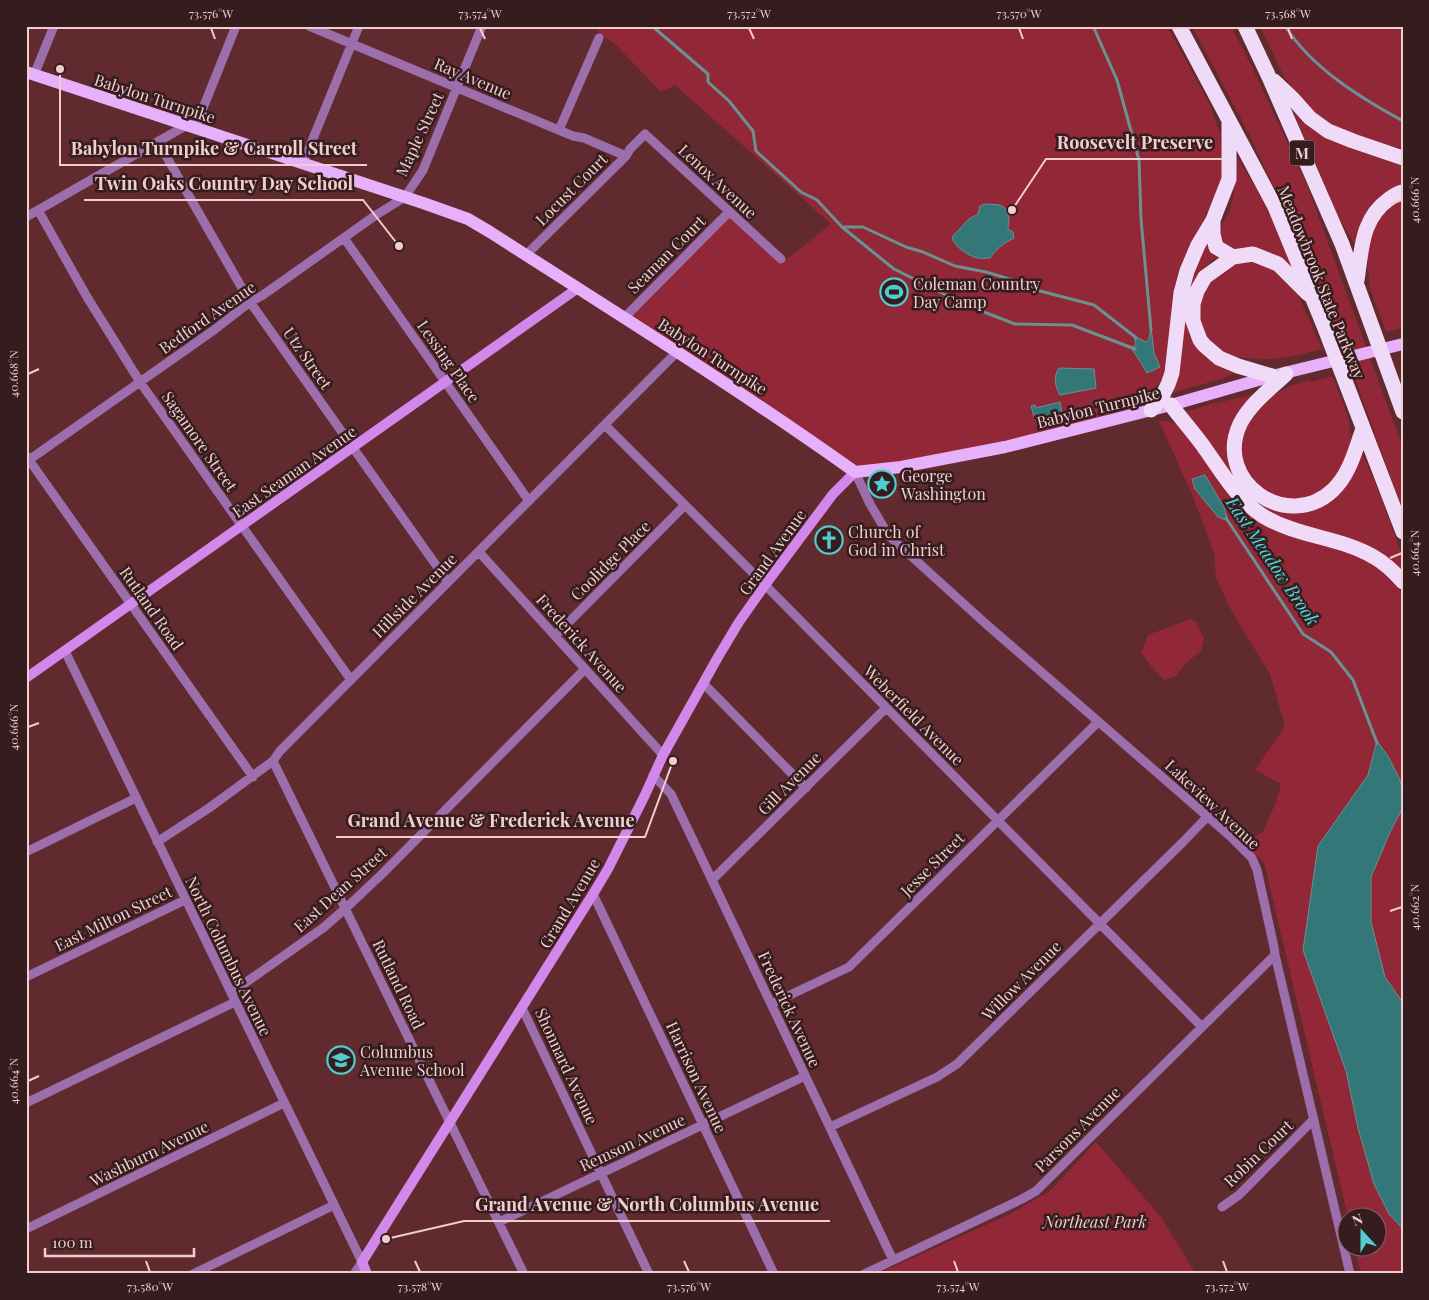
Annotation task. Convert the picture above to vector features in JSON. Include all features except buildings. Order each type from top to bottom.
[{"type":"highway","name":"Meadowbrook State Parkway","points":[[1179,26],[1275,207],[1324,326],[1403,532]]},
{"type":"highway","name":"Meadowbrook State Parkway","points":[[1246,26],[1342,244],[1403,412]]},
{"type":"highway","points":[[1269,77],[1310,118],[1328,131],[1403,158]]},
{"type":"highway","points":[[1152,410],[1162,396],[1172,373],[1181,293],[1187,271],[1198,245],[1213,220],[1229,179],[1229,121]]},
{"type":"highway","points":[[1356,282],[1365,230],[1374,212],[1398,193],[1403,192]]},
{"type":"highway","points":[[1213,220],[1212,234],[1216,247],[1233,257]]},
{"type":"highway","points":[[1312,298],[1278,264],[1253,254],[1233,257],[1205,277],[1197,291],[1193,304],[1193,321],[1204,346],[1219,358],[1238,366],[1279,375],[1246,415],[1240,426],[1235,443],[1237,465],[1245,482],[1263,498],[1278,504],[1295,507],[1308,505],[1325,497],[1335,489],[1348,472],[1363,429]]},
{"type":"highway","points":[[1171,405],[1206,449],[1228,483],[1251,507],[1284,526],[1350,546],[1375,557],[1393,571],[1403,582]]},
{"type":"main road","name":"Babylon Turnpike","points":[[30,74],[468,219],[677,352],[855,472],[901,467],[1005,447],[1403,344]]},
{"type":"street","points":[[30,74],[54,26]]},
{"type":"street","points":[[26,217],[158,142],[191,126],[236,26]]},
{"type":"street","name":"Ray Avenue","points":[[308,26],[573,136],[584,138],[626,156]]},
{"type":"street","points":[[303,163],[359,26]]},
{"type":"street","name":"Maple Street","points":[[405,197],[423,170],[482,26]]},
{"type":"street","points":[[559,130],[599,38]]},
{"type":"street","name":"Lenox Avenue","points":[[636,143],[645,134],[781,259]]},
{"type":"street","name":"Utz Street","points":[[158,142],[250,302],[448,582]]},
{"type":"street","name":"Locust Court","points":[[526,255],[626,156],[636,143]]},
{"type":"street","name":"Bedford Avenue","points":[[27,459],[214,330],[250,302],[263,296],[376,215],[405,197]]},
{"type":"street","name":"Sagamore Street","points":[[38,210],[87,297],[140,382],[351,680]]},
{"type":"street","name":"Seaman Court","points":[[624,318],[729,212]]},
{"type":"street","name":"Lessing Place","points":[[344,238],[530,501]]},
{"type":"street","name":"East Seaman Avenue","points":[[26,678],[578,288]]},
{"type":"street","name":"Hillside Avenue","points":[[157,842],[253,777],[273,761],[280,751],[677,352]]},
{"type":"street","name":"Weberfield Avenue","points":[[604,425],[766,585],[1202,1027]]},
{"type":"street","name":"Rutland Road","points":[[27,459],[253,777]]},
{"type":"street","name":"Grand Avenue","points":[[354,1274],[608,869],[663,754],[718,657],[766,585],[833,494],[855,472]]},
{"type":"street","name":"Lakeview Avenue","points":[[855,472],[870,504],[889,536],[986,624],[1230,836],[1252,858],[1261,889],[1350,1274]]},
{"type":"street","name":"Coolidge Place","points":[[556,636],[685,505]]},
{"type":"street","name":"Frederick Avenue","points":[[479,552],[663,754]]},
{"type":"street","name":"North Columbus Avenue","points":[[65,651],[367,1274]]},
{"type":"street","name":"East Dean Street","points":[[26,1103],[233,998],[346,908],[585,669]]},
{"type":"street","points":[[703,683],[806,788]]},
{"type":"street","name":"Gill Avenue","points":[[712,880],[886,708]]},
{"type":"street","name":"Jesse Street","points":[[772,1004],[849,967],[1098,722]]},
{"type":"street","name":"Rutland Road","points":[[273,761],[524,1274]]},
{"type":"street","name":"Frederick Avenue","points":[[653,775],[671,794],[893,1260]]},
{"type":"street","points":[[26,852],[136,798]]},
{"type":"street","name":"Willow Avenue","points":[[830,1127],[937,1077],[957,1064],[1207,817]]},
{"type":"street","name":"Harrison Avenue","points":[[593,894],[774,1274]]},
{"type":"street","name":"East Milton Street","points":[[26,977],[186,900]]},
{"type":"street","name":"Parsons Avenue","points":[[864,1274],[1036,1191],[1275,955]]},
{"type":"street","name":"Shonnard Avenue","points":[[522,1008],[649,1274]]},
{"type":"street","name":"Remson Avenue","points":[[499,1222],[805,1076]]},
{"type":"street","name":"Washburn Avenue","points":[[26,1229],[284,1103]]},
{"type":"street","name":"Robin Court","points":[[1222,1207],[1239,1195],[1314,1119]]},
{"type":"street","points":[[193,1274],[334,1205]]},
{"type":"green space","points":[[593,26],[1167,26],[1209,103],[1220,133],[1223,171],[1216,195],[1183,263],[1167,376],[1148,394],[1129,400],[1133,416],[856,473],[626,317],[729,215],[782,263],[831,224],[675,85],[661,92],[613,42],[601,35]]},
{"type":"green space","points":[[1192,26],[1231,26],[1307,185],[1403,448],[1403,512],[1340,337],[1301,244],[1246,128]]},
{"type":"green space","points":[[1260,26],[1403,26],[1403,149],[1342,131],[1321,120],[1300,100],[1283,75]]},
{"type":"green space","points":[[1289,102],[1403,163],[1403,186],[1356,247],[1338,216]]},
{"type":"green space","points":[[1232,149],[1256,188],[1273,221],[1296,275],[1221,245],[1218,232],[1230,210],[1234,192]]},
{"type":"green space","points":[[1403,197],[1403,328],[1386,332],[1370,288],[1366,248],[1375,219]]},
{"type":"green space","points":[[1207,239],[1222,255],[1211,261],[1196,278],[1187,322],[1234,374],[1169,394],[1186,289]]},
{"type":"green space","points":[[1253,261],[1279,271],[1298,294],[1322,349],[1290,357],[1271,359],[1239,357],[1236,361],[1215,349],[1204,337],[1196,316],[1199,295],[1211,276],[1233,262]]},
{"type":"green space","points":[[1333,376],[1349,420],[1351,438],[1345,465],[1328,489],[1304,500],[1281,499],[1262,492],[1245,471],[1239,449],[1245,423],[1270,397],[1287,387],[1309,380],[1310,382]]},
{"type":"green space","points":[[1261,393],[1231,429],[1246,490],[1314,507],[1360,448],[1381,497],[1403,559],[1403,576],[1269,515],[1246,497],[1185,412]]},
{"type":"green space","points":[[1159,421],[1171,422],[1181,427],[1247,512],[1363,556],[1393,579],[1403,595],[1403,792],[1393,765],[1377,741],[1368,775],[1318,846],[1345,1069],[1358,1128],[1374,1184],[1386,1208],[1346,1208],[1264,862],[1249,849],[1252,839],[1264,830],[1276,802],[1281,784],[1255,770],[1285,726],[1270,674],[1233,614],[1216,578],[1214,553],[1191,492]]},
{"type":"green space","points":[[1190,619],[1196,622],[1204,639],[1201,651],[1185,664],[1176,676],[1164,680],[1141,652],[1148,635]]},
{"type":"green space","points":[[1403,808],[1403,1005],[1385,977],[1371,922],[1371,877],[1391,830]]},
{"type":"green space","name":"Northeast Park","points":[[1096,1142],[1161,1217],[1196,1274],[888,1274],[886,1270],[1008,1215],[1050,1191]]},
{"type":"green space","points":[[1386,1208],[1403,1229],[1403,1274],[1361,1274],[1357,1258],[1386,1258]]},
{"type":"water","points":[[985,204],[1000,205],[1005,208],[1009,217],[1008,229],[1013,232],[1014,238],[1000,246],[990,258],[979,258],[962,250],[955,244],[952,237],[969,219],[978,214],[980,206]]},
{"type":"water","points":[[1151,327],[1154,353],[1160,367],[1147,373],[1131,348],[1136,345],[1134,336],[1146,342],[1149,339]]},
{"type":"water","points":[[1059,368],[1094,369],[1096,388],[1060,395],[1055,382]]},
{"type":"water","points":[[1060,402],[1062,413],[1035,420],[1031,406],[1035,405],[1036,408]]},
{"type":"water","points":[[1205,475],[1224,507],[1228,521],[1218,517],[1195,489],[1192,479]]},
{"type":"water","points":[[1377,741],[1388,756],[1400,780],[1403,792],[1403,808],[1391,830],[1371,877],[1371,922],[1385,977],[1403,1003],[1403,1229],[1389,1214],[1374,1184],[1358,1128],[1346,1071],[1303,950],[1318,846],[1368,775]]},
{"type":"waterway","points":[[652,26],[708,74],[708,82],[729,101],[753,131],[756,151],[801,192],[817,200],[842,227],[863,227],[906,247],[955,266],[986,272],[1026,284],[1040,291],[1094,305],[1136,338]]},
{"type":"waterway","name":"East Meadow Brook","points":[[1093,26],[1117,80],[1139,160],[1141,219],[1151,330]]},
{"type":"waterway","points":[[1285,26],[1296,41],[1323,68],[1353,91],[1403,121]]},
{"type":"waterway","points":[[842,227],[894,269],[966,305],[1015,324],[1072,325],[1135,349]]},
{"type":"waterway","name":"East Meadow Brook","points":[[1226,518],[1303,634],[1331,652],[1353,680],[1377,743]]},
{"type":"place","name":"Babylon Turnpike & Carroll Street","points":[[60,69]]},
{"type":"place","name":"Roosevelt Preserve","points":[[1012,210]]},
{"type":"place","name":"Twin Oaks Country Day School","points":[[399,246]]},
{"type":"place","name":"Coleman Country Day Camp","points":[[894,292]]},
{"type":"place","name":"George Washington","points":[[882,484]]},
{"type":"place","name":"Church of God in Christ","points":[[829,540]]},
{"type":"place","name":"Grand Avenue & Frederick Avenue","points":[[673,761]]},
{"type":"place","name":"Columbus Avenue School","points":[[341,1060]]},
{"type":"place","name":"Grand Avenue & North Columbus Avenue","points":[[386,1239]]}]
